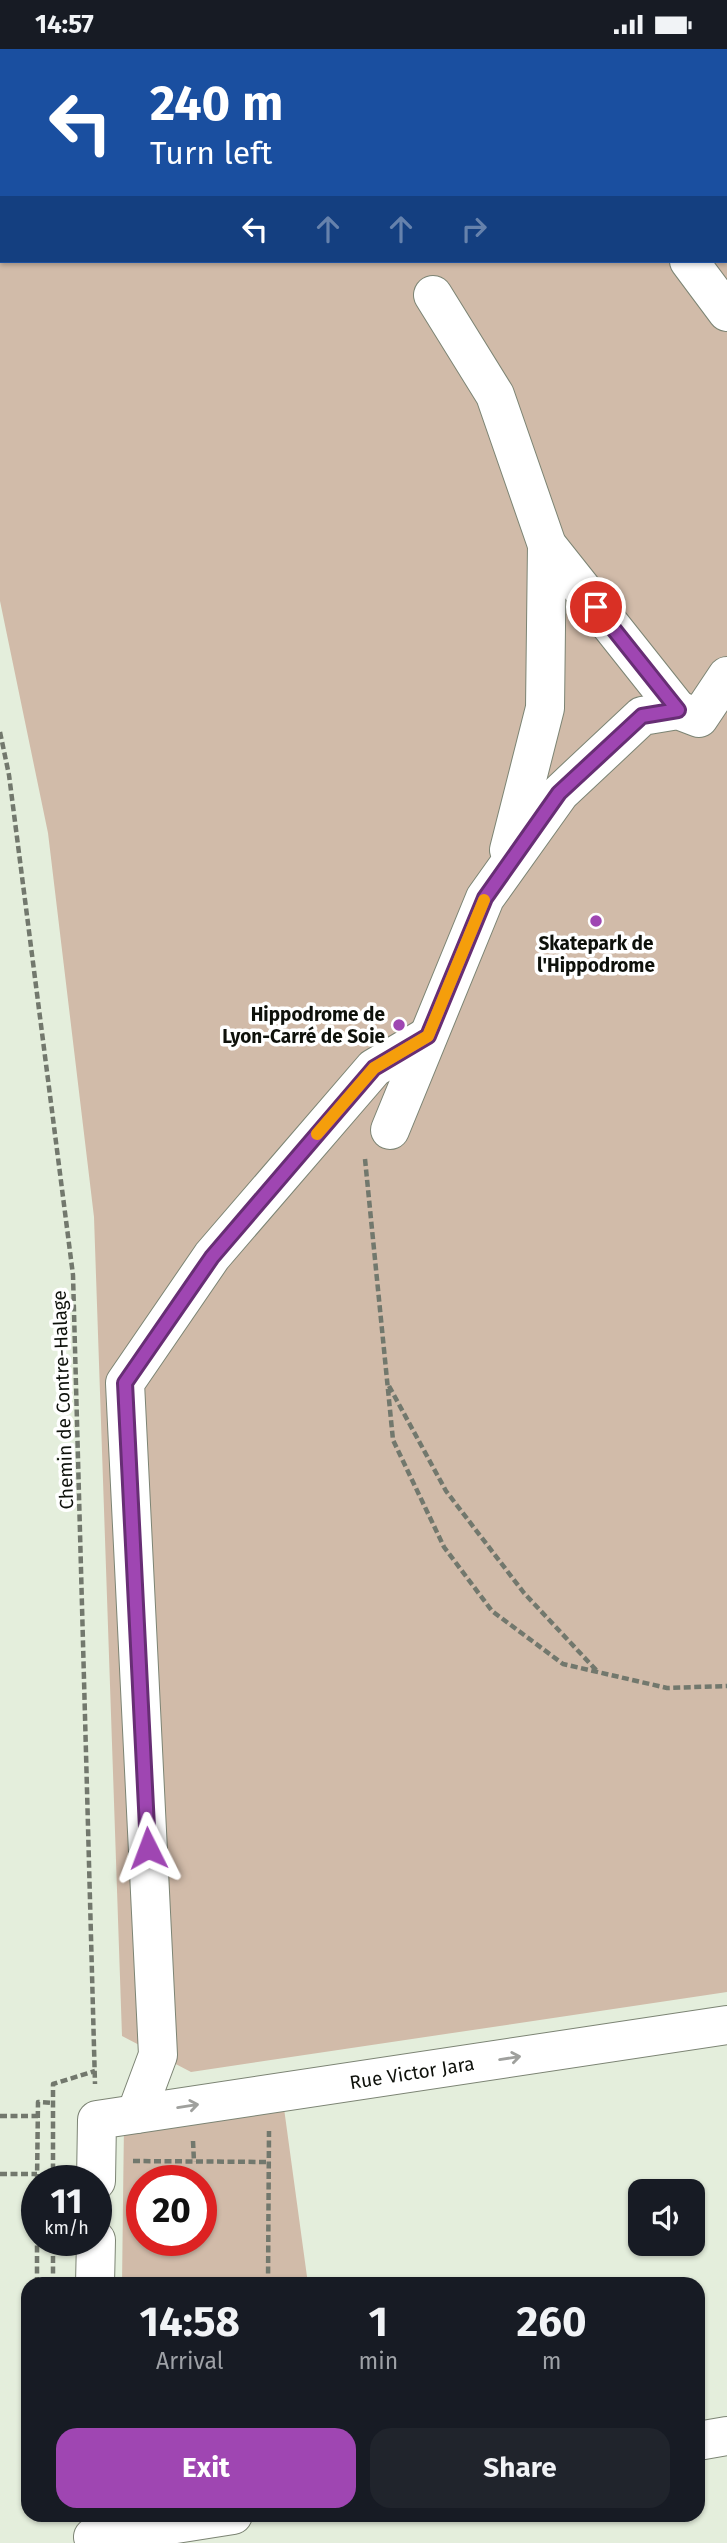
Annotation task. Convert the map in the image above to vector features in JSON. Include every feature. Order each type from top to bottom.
[{"type":"street","points":[[690,263],[727,312]]},
{"type":"street","points":[[433,295],[495,394],[547,545],[678,710]]},
{"type":"street","points":[[503,872],[545,708],[547,545]]},
{"type":"street","points":[[377,1142],[428,1036],[485,898],[559,793],[642,716],[678,710],[699,718],[727,676]]},
{"type":"street","points":[[136,2114],[158,2055],[125,1383],[212,1257],[374,1068],[428,1036]]},
{"type":"street","name":"Rue Victor Jara","points":[[96,2165],[97,2120],[727,2025]]},
{"type":"street","points":[[95,2277],[96,2256]]},
{"type":"street","points":[[705,2440],[727,2436]]},
{"type":"street","points":[[93,2532],[175,2522]]},
{"type":"path","name":"Chemin de Contre-Halage","points":[[0,732],[9,775],[74,1275],[95,2071]]},
{"type":"path","points":[[377,1142],[387,1382],[393,1440],[444,1547],[492,1611],[563,1664],[667,1688],[727,1686]]},
{"type":"path","points":[[387,1382],[446,1491],[524,1593],[598,1672]]},
{"type":"path","points":[[268,2277],[269,2094]]},
{"type":"path","points":[[37,2165],[38,2102],[53,2103]]},
{"type":"path","points":[[0,2116],[38,2116]]},
{"type":"path","points":[[112,2170],[269,2162]]},
{"type":"path","points":[[0,2173],[21,2175]]},
{"type":"path","points":[[37,2256],[37,2277]]},
{"type":"path","points":[[53,2256],[53,2277]]},
{"type":"shaded area","name":"Hippodrome de Lyon-Carré de Soie","points":[[0,263],[727,263],[727,1992],[191,2072],[122,2036],[94,1217],[48,833],[0,601]]},
{"type":"shaded area","points":[[283,2101],[307,2277],[122,2277],[124,2123]]},
{"type":"slow traffic","points":[[317,1134],[374,1068],[428,1036],[484,900]]},
{"type":"place","name":"Skatepark de l'Hippodrome","points":[[596,921]]},
{"type":"place","name":"Hippodrome de Lyon-Carré de Soie","points":[[399,1025]]},
{"type":"route","points":[[148,1848],[125,1383],[212,1257],[374,1068],[428,1036],[485,898],[559,793],[642,716],[678,710],[596,607]]}]
